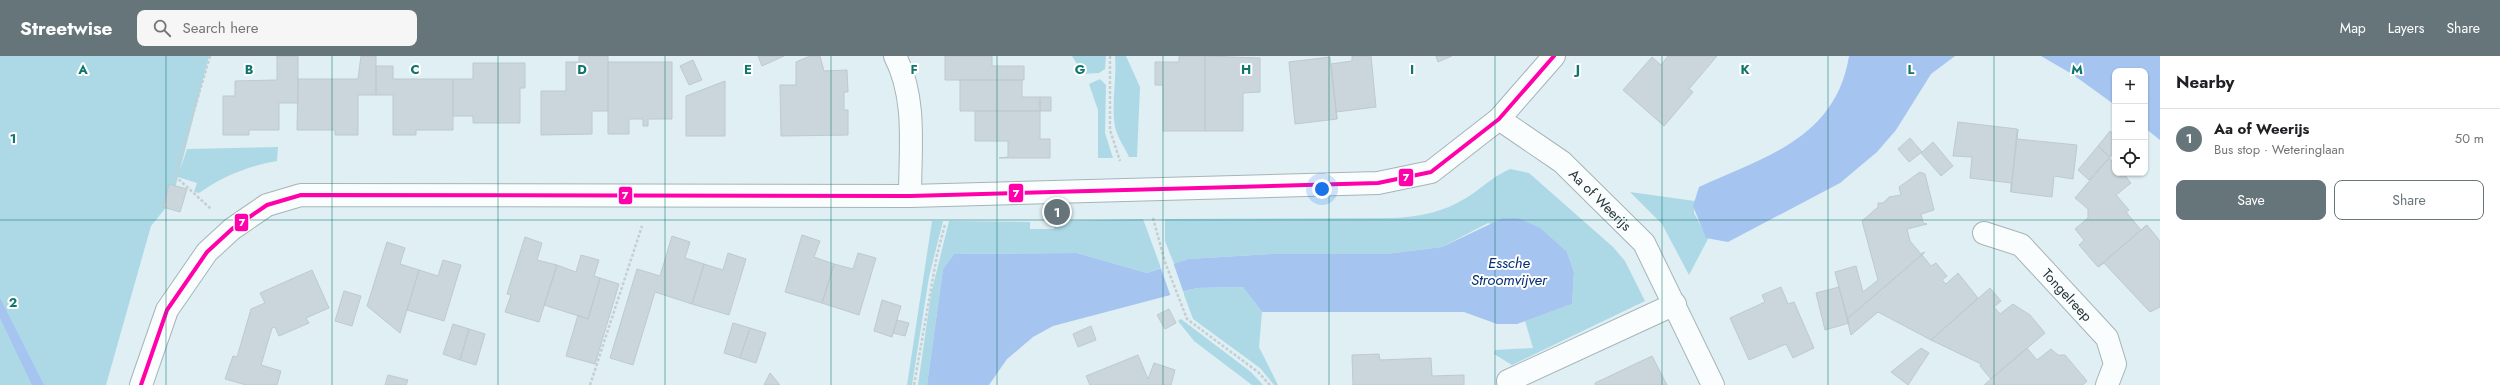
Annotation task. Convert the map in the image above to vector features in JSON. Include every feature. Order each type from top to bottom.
[{"type":"street","points":[[895,56],[902,71],[911,108],[910,196]]},
{"type":"street","points":[[141,385],[167,310],[207,252],[232,229],[267,205],[301,195],[910,196],[1378,183],[1431,172],[1499,119],[1554,56]]},
{"type":"street","name":"Aa of Weerijs","points":[[1499,119],[1562,162],[1644,243],[1714,385]]},
{"type":"street","name":"Tongelreep","points":[[1984,233],[2021,245],[2107,338],[2114,364],[2107,385]]},
{"type":"street","points":[[1508,381],[1675,304]]},
{"type":"path","points":[[210,56],[175,176],[232,229]]},
{"type":"path","points":[[1110,56],[1110,130],[1154,222],[1165,262],[1187,319],[1258,372],[1270,385]]},
{"type":"path","points":[[590,385],[652,195]]},
{"type":"path","points":[[914,385],[937,255],[952,195]]},
{"type":"shaded area","points":[[0,56],[209,56],[180,170],[187,149],[278,147],[277,161],[236,172],[199,193],[194,192],[197,183],[178,177],[172,200],[151,226],[106,385],[0,385]]},
{"type":"shaded area","points":[[1072,56],[1106,56],[1105,69],[1099,73],[1083,74]]},
{"type":"shaded area","points":[[1115,56],[1126,56],[1140,87],[1137,157],[1129,157],[1119,139],[1115,127]]},
{"type":"shaded area","points":[[1100,79],[1106,85],[1105,133],[1113,158],[1098,158],[1098,110],[1089,84]]},
{"type":"shaded area","points":[[1510,169],[1529,173],[1613,247],[1625,261],[1645,301],[1512,365],[1494,354],[1495,350],[1533,348],[1525,321],[1572,304],[1574,272],[1567,252],[1488,223],[1442,247],[1386,254],[1271,254],[1188,259],[1174,264],[1165,241],[1165,219],[1392,218],[1421,215],[1458,203],[1498,175]]},
{"type":"shaded area","points":[[1630,192],[1695,201],[1694,213],[1708,239],[1689,275],[1662,224]]},
{"type":"shaded area","points":[[1143,219],[1161,268],[1147,273],[1077,253],[954,254],[943,269],[927,385],[918,385],[931,294],[949,221],[1030,222],[1030,229],[1054,229],[1054,221]]},
{"type":"shaded area","points":[[932,221],[943,221],[929,277],[912,385],[907,385]]},
{"type":"shaded area","points":[[1243,287],[1262,312],[1259,347],[1278,385],[1274,385],[1260,368],[1193,319],[1183,292],[1197,288]]},
{"type":"shaded area","points":[[1181,319],[1251,372],[1263,385],[1252,385],[1194,341],[1178,321]]},
{"type":"water","points":[[1849,56],[1955,56],[1931,74],[1896,130],[1877,152],[1840,183],[1728,242],[1706,238],[1693,206],[1699,187],[1772,154],[1794,141],[1813,126],[1829,107],[1842,84]]},
{"type":"water","points":[[2041,56],[2160,56],[2160,140],[2148,130],[2148,68],[2112,68],[2112,103],[2072,74]]},
{"type":"water","name":"Essche Stroomvijver","points":[[1503,218],[1518,218],[1540,228],[1567,252],[1574,272],[1572,304],[1517,324],[1497,324],[1464,312],[1262,312],[1243,287],[1197,288],[1053,326],[1033,337],[1007,359],[989,385],[927,385],[943,269],[954,254],[1077,253],[1147,273],[1188,259],[1271,254],[1386,254],[1442,247]]},
{"type":"water","points":[[0,298],[44,385],[32,385],[0,318]]},
{"type":"pier","points":[[1173,262],[1184,294],[1171,297],[1160,266]]},
{"type":"building","points":[[277,56],[298,56],[298,103],[279,103],[279,130],[249,130],[249,135],[223,135],[223,96],[235,96],[235,81],[277,80]]},
{"type":"building","points":[[361,56],[376,56],[376,95],[358,95],[358,135],[335,135],[335,130],[297,130],[298,79],[358,79]]},
{"type":"building","points":[[579,56],[608,56],[608,111],[592,111],[592,134],[541,135],[541,91],[566,91],[566,62],[579,62]]},
{"type":"building","points":[[758,56],[784,56],[762,66]]},
{"type":"building","points":[[810,56],[820,56],[824,71],[847,70],[848,92],[844,92],[844,110],[848,110],[848,135],[781,136],[780,85],[796,85],[796,62]]},
{"type":"building","points":[[945,56],[992,56],[992,66],[1024,66],[1024,80],[945,80]]},
{"type":"building","points":[[1179,56],[1205,56],[1205,131],[1163,131],[1163,85],[1155,85],[1155,62],[1179,62]]},
{"type":"building","points":[[1205,56],[1260,58],[1260,92],[1243,93],[1243,131],[1205,131]]},
{"type":"building","points":[[1352,56],[1371,56],[1376,107],[1336,112],[1331,64],[1352,61]]},
{"type":"building","points":[[1436,56],[1452,56],[1438,62]]},
{"type":"building","points":[[1668,56],[1717,56],[1689,89],[1693,92],[1664,126],[1623,90],[1652,57],[1661,65]]},
{"type":"building","points":[[1330,57],[1337,119],[1295,124],[1289,62]]},
{"type":"building","points":[[693,60],[702,80],[689,85],[680,66]]},
{"type":"building","points":[[608,62],[672,62],[672,119],[648,119],[648,126],[643,126],[643,119],[629,119],[629,134],[608,134]]},
{"type":"building","points":[[473,63],[525,63],[525,88],[520,88],[520,123],[473,123],[473,116],[453,116],[453,79],[473,79]]},
{"type":"building","points":[[376,66],[393,66],[393,79],[453,79],[453,130],[416,130],[416,135],[393,135],[393,95],[376,95]]},
{"type":"building","points":[[960,80],[1022,80],[1022,97],[1040,97],[1040,111],[960,111]]},
{"type":"building","points":[[725,81],[725,136],[686,136],[686,96]]},
{"type":"building","points":[[1040,97],[1051,97],[1051,111],[1040,111]]},
{"type":"building","points":[[975,111],[1040,111],[1040,139],[1050,139],[1050,158],[999,158],[1008,157],[1008,141],[975,141]]},
{"type":"building","points":[[1958,122],[2017,129],[2011,192],[2011,183],[1970,178],[1972,157],[1953,156]]},
{"type":"building","points":[[2018,129],[2017,139],[2077,145],[2073,179],[2054,176],[2052,197],[2011,192]]},
{"type":"building","points":[[2110,131],[2112,133],[2112,155],[2110,157],[2098,146]]},
{"type":"building","points":[[1910,138],[1922,152],[1909,162],[1898,149]]},
{"type":"building","points":[[1933,142],[1953,166],[1941,176],[1921,153]]},
{"type":"building","points":[[2098,146],[2110,157],[2089,180],[2078,170]]},
{"type":"building","points":[[2109,158],[2112,161],[2112,176],[2125,176],[2131,183],[2116,195],[2129,210],[2126,212],[2141,230],[2147,225],[2098,267],[2079,245],[2084,240],[2075,229],[2088,218],[2088,209],[2075,198]]},
{"type":"building","points":[[1920,172],[1925,174],[1934,210],[1921,214],[1923,223],[1927,224],[1907,229],[1910,241],[1921,254],[1925,252],[1847,319],[1835,272],[1856,266],[1863,292],[1878,280],[1862,221],[1878,207],[1878,203],[1883,203],[1889,197],[1901,195],[1899,187]]},
{"type":"building","points":[[169,184],[187,189],[180,212],[163,207]]},
{"type":"building","points":[[2147,225],[2160,241],[2160,307],[2150,312],[2104,263],[2098,267]]},
{"type":"building","points":[[802,235],[820,241],[814,257],[834,264],[822,303],[785,292]]},
{"type":"building","points":[[672,236],[690,242],[685,258],[704,264],[692,304],[655,292],[633,365],[610,358],[637,269],[660,276]]},
{"type":"building","points":[[525,237],[542,243],[537,260],[557,265],[539,322],[505,312],[511,295],[507,294]]},
{"type":"building","points":[[387,242],[405,248],[400,264],[419,270],[400,333],[367,306]]},
{"type":"building","points":[[1925,252],[1922,255],[1931,266],[1936,263],[1947,276],[1942,280],[1946,284],[1958,273],[1978,298],[1931,340],[1878,312],[1851,335],[1847,319]]},
{"type":"building","points":[[728,253],[746,259],[729,315],[692,304],[704,264],[723,270]]},
{"type":"building","points":[[858,253],[876,258],[859,315],[822,303],[834,264],[853,269]]},
{"type":"building","points":[[581,255],[599,260],[594,276],[600,278],[588,319],[544,305],[557,265],[576,272]]},
{"type":"building","points":[[443,260],[461,265],[444,321],[407,310],[419,270],[438,276]]},
{"type":"building","points":[[312,270],[329,308],[306,318],[309,323],[279,336],[275,327],[272,328],[261,365],[281,371],[277,385],[246,385],[225,379],[233,356],[237,357],[251,309],[265,303],[260,293]]},
{"type":"building","points":[[600,278],[619,284],[595,364],[566,356],[578,315],[588,319]]},
{"type":"building","points":[[1781,287],[1788,304],[1794,302],[1814,348],[1793,358],[1786,344],[1749,360],[1730,318],[1765,302],[1762,295]]},
{"type":"building","points":[[1839,287],[1849,323],[1825,330],[1816,293]]},
{"type":"building","points":[[1990,288],[2001,301],[1994,307],[2000,314],[2013,304],[2030,315],[2045,333],[1991,379],[1980,366],[1981,364],[1931,340]]},
{"type":"building","points":[[344,291],[361,296],[352,326],[335,321]]},
{"type":"building","points":[[882,300],[901,306],[892,337],[874,331]]},
{"type":"building","points":[[1169,309],[1176,323],[1165,329],[1157,315]]},
{"type":"building","points":[[897,320],[909,323],[905,336],[893,333]]},
{"type":"building","points":[[733,323],[750,328],[740,358],[724,353]]},
{"type":"building","points":[[453,324],[469,329],[460,360],[443,354]]},
{"type":"building","points":[[1091,326],[1096,340],[1078,347],[1073,334]]},
{"type":"building","points":[[750,328],[766,333],[756,363],[740,358]]},
{"type":"building","points":[[469,329],[485,334],[476,365],[460,360]]},
{"type":"building","points":[[1921,348],[1929,353],[1908,385],[1891,372]]},
{"type":"building","points":[[2027,348],[2037,360],[2051,349],[2058,355],[2065,355],[2087,381],[2083,385],[1984,385]]},
{"type":"building","points":[[1379,354],[1380,360],[1431,358],[1432,376],[1464,375],[1464,385],[1353,385],[1352,355]]},
{"type":"building","points":[[1138,355],[1148,379],[1154,363],[1175,370],[1171,385],[1090,385],[1086,376]]},
{"type":"building","points":[[1652,356],[1667,385],[1595,385],[1595,383]]},
{"type":"building","points":[[770,373],[780,385],[764,385]]},
{"type":"building","points":[[388,375],[408,380],[406,385],[385,385]]},
{"type":"transit line","name":"7","points":[[141,385],[167,310],[207,252],[232,229],[267,205],[301,195],[910,196],[1378,183],[1431,172],[1499,119],[1554,56]]},
{"type":"place","name":"Aa of Weerijs","points":[[1057,212]]}]
